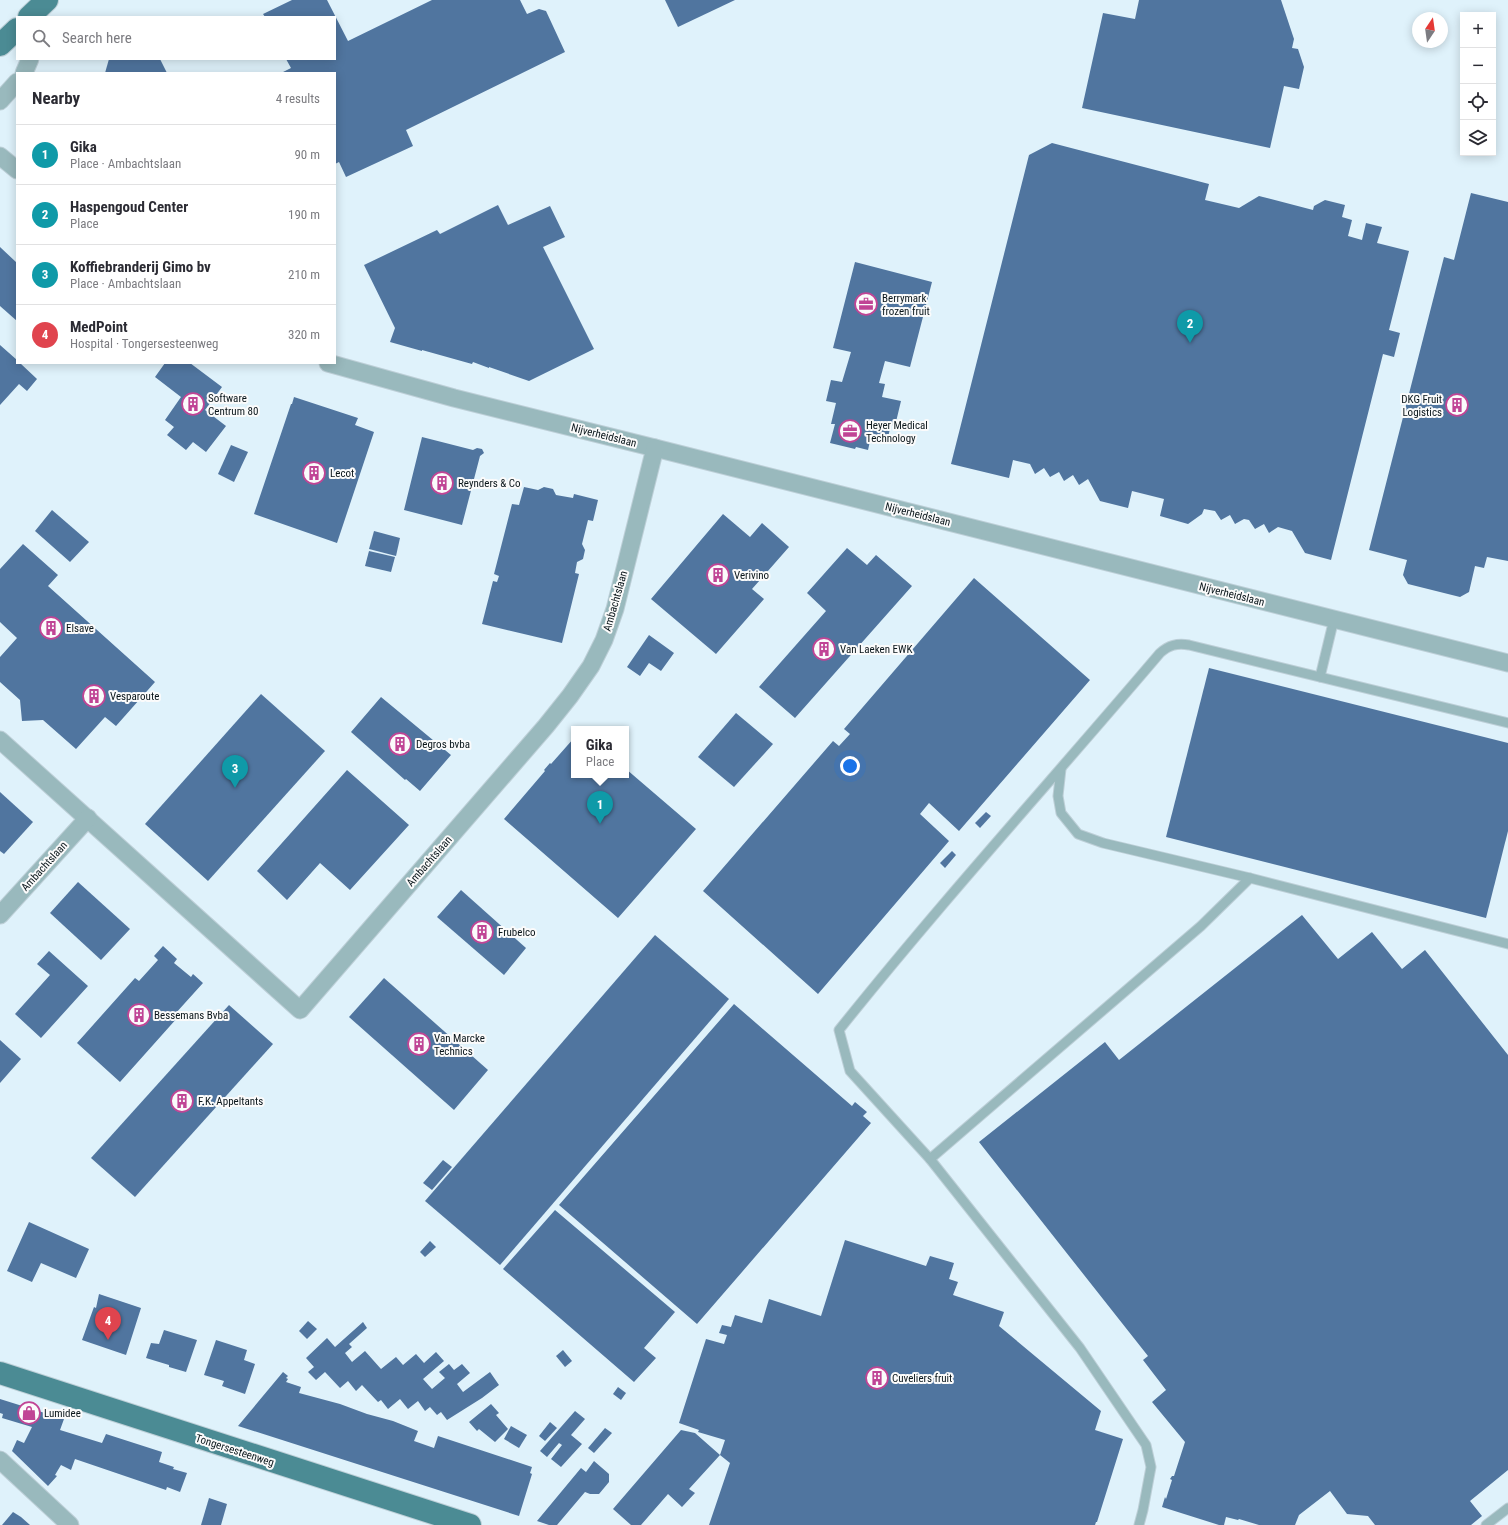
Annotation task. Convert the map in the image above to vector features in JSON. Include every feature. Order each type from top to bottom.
[{"type":"main road","points":[[30,16],[45,6]]},
{"type":"main road","points":[[0,45],[16,30]]},
{"type":"main road","name":"Tongersesteenweg","points":[[0,1374],[470,1525]]},
{"type":"street","points":[[24,72],[30,60]]},
{"type":"street","points":[[0,101],[16,83]]},
{"type":"street","points":[[0,156],[16,169]]},
{"type":"street","name":"Nijverheidslaan","points":[[332,364],[454,398],[1508,663]]},
{"type":"street","name":"Ambachtslaan","points":[[0,740],[300,1010],[551,720],[570,696],[590,666],[604,640],[615,610],[655,448]]},
{"type":"street","name":"Ambachtslaan","points":[[0,915],[88,818]]},
{"type":"street","points":[[0,1460],[70,1525]]},
{"type":"lane","points":[[1320,677],[1334,619]]},
{"type":"lane","points":[[1139,1525],[1144,1510],[1151,1467],[1146,1445],[1080,1348],[930,1159],[850,1071],[839,1030],[878,982],[1160,653],[1171,646],[1183,644],[1189,645],[1508,723]]},
{"type":"lane","points":[[1061,769],[1058,796],[1061,812],[1078,834],[1103,843],[1250,878],[1508,944]]},
{"type":"lane","points":[[930,1159],[1201,926],[1250,878]]},
{"type":"lane","points":[[1486,1525],[1508,1508]]},
{"type":"building","points":[[292,0],[327,0],[335,16],[264,16],[263,14]]},
{"type":"building","points":[[432,0],[520,0],[527,14],[539,9],[546,11],[565,52],[406,130],[413,146],[346,177],[339,162],[336,164],[336,72],[283,72],[291,68],[287,60],[336,60],[336,18],[348,41]]},
{"type":"building","points":[[665,0],[735,0],[678,27]]},
{"type":"building","points":[[1139,0],[1281,0],[1294,39],[1292,48],[1298,49],[1304,67],[1299,89],[1284,86],[1270,148],[1082,108],[1103,13],[1135,19]]},
{"type":"building","points":[[109,60],[160,60],[166,72],[105,72]]},
{"type":"building","points":[[1052,143],[1209,184],[1205,200],[1239,208],[1259,196],[1313,210],[1314,206],[1325,200],[1345,205],[1342,217],[1352,220],[1348,236],[1362,240],[1366,223],[1382,227],[1377,243],[1409,251],[1389,330],[1400,333],[1394,357],[1383,354],[1331,560],[1305,553],[1292,531],[1278,527],[1269,533],[1264,524],[1255,529],[1249,520],[1244,519],[1235,524],[1230,515],[1221,520],[1215,511],[1204,509],[1202,514],[1188,524],[1160,516],[1164,499],[1132,491],[1128,508],[1100,501],[1088,479],[1079,485],[1073,475],[1064,481],[1059,472],[1050,477],[1044,468],[1035,474],[1030,464],[1013,460],[1009,478],[951,464],[1029,155]]},
{"type":"building","name":"DKG Fruit Logistics","points":[[1471,193],[1508,202],[1508,561],[1487,557],[1484,568],[1475,566],[1469,592],[1460,597],[1408,584],[1403,575],[1407,560],[1369,550],[1444,257],[1454,260]]},
{"type":"building","points":[[498,205],[508,225],[550,206],[565,237],[543,247],[594,349],[529,381],[473,362],[472,364],[390,342],[395,328],[364,265],[437,230],[440,234]]},
{"type":"building","points":[[0,247],[16,262],[16,320],[0,306]]},
{"type":"building","points":[[855,262],[932,282],[910,367],[885,361],[879,383],[885,384],[882,397],[901,401],[895,426],[891,425],[888,437],[880,435],[879,438],[870,441],[868,450],[856,447],[855,449],[830,443],[835,424],[831,424],[836,403],[826,401],[831,380],[842,382],[851,352],[833,348]]},
{"type":"building","points":[[0,345],[16,359],[16,364],[21,364],[37,379],[27,391],[19,384],[0,405]]},
{"type":"building","name":"Software Centrum 80","points":[[164,364],[191,364],[222,387],[205,410],[226,426],[206,452],[193,442],[186,450],[167,435],[174,427],[165,420],[181,397],[155,377]]},
{"type":"building","name":"Lecot","points":[[294,397],[358,418],[355,425],[374,432],[337,543],[254,514]]},
{"type":"building","name":"Reynders & Co","points":[[422,437],[473,450],[477,448],[482,449],[484,453],[480,456],[462,525],[404,510]]},
{"type":"building","points":[[231,445],[248,452],[234,482],[218,474]]},
{"type":"building","points":[[524,487],[538,490],[544,487],[553,489],[556,495],[573,498],[574,494],[598,500],[593,521],[588,520],[582,544],[585,550],[583,559],[577,562],[575,573],[579,574],[562,643],[482,624],[493,581],[497,582],[499,576],[494,574],[512,504],[519,505]]},
{"type":"building","points":[[52,510],[89,542],[70,562],[35,531]]},
{"type":"building","name":"Verivino","points":[[723,514],[750,537],[762,523],[789,547],[752,589],[764,599],[716,654],[651,599]]},
{"type":"building","points":[[374,531],[400,538],[396,556],[369,549]]},
{"type":"building","points":[[23,544],[58,575],[48,586],[155,682],[116,726],[105,717],[76,749],[43,720],[22,721],[20,700],[0,682],[0,657],[17,638],[0,622],[0,569]]},
{"type":"building","name":"Van Laeken EWK","points":[[847,548],[867,565],[876,555],[912,586],[795,718],[759,687],[826,611],[807,593]]},
{"type":"building","points":[[369,551],[395,557],[391,572],[365,566]]},
{"type":"building","points":[[974,578],[1090,680],[959,831],[929,803],[920,814],[949,841],[818,994],[703,891],[833,741],[839,746],[850,734],[844,729]]},
{"type":"building","points":[[649,635],[674,653],[661,671],[649,663],[640,676],[627,667]]},
{"type":"building","points":[[1209,668],[1508,743],[1508,831],[1486,918],[1166,837]]},
{"type":"building","points":[[261,694],[325,751],[208,881],[145,824]]},
{"type":"building","name":"Degros bvba","points":[[381,697],[451,755],[420,791],[406,779],[405,780],[351,732]]},
{"type":"building","points":[[736,713],[773,744],[734,787],[698,757]]},
{"type":"building","points":[[571,741],[571,778],[629,778],[629,772],[696,829],[618,918],[504,819],[545,771],[544,770],[550,763],[551,764]]},
{"type":"building","points":[[347,770],[409,825],[350,890],[320,863],[287,900],[257,871]]},
{"type":"building","points":[[0,792],[33,822],[4,854],[0,851]]},
{"type":"building","points":[[986,812],[991,816],[980,828],[975,823]]},
{"type":"building","points":[[952,851],[956,855],[945,868],[940,863]]},
{"type":"building","points":[[78,882],[130,929],[101,960],[50,913]]},
{"type":"building","name":"Frubelco","points":[[461,890],[526,948],[504,975],[437,917]]},
{"type":"building","points":[[1302,915],[1338,959],[1372,932],[1402,969],[1425,950],[1508,1055],[1508,1470],[1470,1501],[1482,1516],[1471,1525],[1375,1525],[1368,1516],[1347,1514],[1330,1491],[1299,1515],[1295,1525],[1259,1525],[1226,1517],[1224,1525],[1219,1525],[1162,1507],[1172,1480],[1170,1479],[1174,1476],[1185,1442],[1152,1402],[1166,1390],[1143,1360],[1148,1356],[979,1142],[1105,1042],[1119,1060]]},
{"type":"building","points":[[655,935],[729,999],[500,1265],[425,1201]]},
{"type":"building","name":"Bessemans Bvba","points":[[163,946],[177,959],[174,963],[191,977],[193,974],[203,983],[175,1014],[178,1017],[120,1082],[77,1043],[135,978],[139,981],[158,960],[154,956]]},
{"type":"building","points":[[49,951],[88,986],[41,1038],[15,1014],[50,975],[37,964]]},
{"type":"building","name":"Van Marcke Technics","points":[[384,978],[488,1070],[454,1110],[349,1017]]},
{"type":"building","points":[[734,1004],[852,1106],[855,1102],[867,1112],[863,1116],[871,1123],[697,1324],[559,1205]]},
{"type":"building","name":"F.K. Appeltants","points":[[229,1005],[273,1044],[135,1197],[91,1158]]},
{"type":"building","points":[[0,1040],[21,1059],[0,1083]]},
{"type":"building","points":[[443,1160],[452,1167],[432,1190],[423,1183]]},
{"type":"building","points":[[555,1210],[675,1312],[644,1348],[656,1358],[634,1382],[503,1269]]},
{"type":"building","points":[[29,1222],[89,1249],[76,1278],[41,1263],[32,1282],[7,1271]]},
{"type":"building","name":"Cuveliers fruit","points":[[845,1240],[926,1266],[930,1256],[954,1263],[949,1279],[958,1282],[953,1295],[1004,1312],[999,1326],[1101,1411],[1095,1430],[1123,1439],[1095,1525],[709,1525],[730,1463],[720,1455],[725,1440],[698,1432],[699,1430],[679,1423],[706,1339],[724,1344],[727,1335],[719,1333],[722,1325],[731,1327],[735,1315],[762,1323],[769,1299],[821,1316]]},
{"type":"building","points":[[430,1241],[436,1247],[425,1257],[420,1252]]},
{"type":"building","points":[[99,1294],[141,1308],[126,1355],[82,1340],[94,1307],[96,1308]]},
{"type":"building","points":[[308,1321],[317,1329],[307,1339],[299,1331]]},
{"type":"building","points":[[363,1322],[367,1328],[349,1344],[352,1347],[345,1353],[352,1362],[365,1351],[381,1369],[396,1357],[403,1365],[416,1354],[424,1363],[436,1352],[444,1361],[423,1379],[432,1389],[445,1378],[439,1372],[449,1364],[454,1370],[462,1364],[470,1373],[457,1384],[463,1392],[490,1372],[499,1385],[482,1398],[447,1420],[441,1412],[437,1415],[430,1407],[425,1411],[418,1401],[408,1409],[400,1399],[388,1409],[381,1400],[378,1402],[362,1385],[356,1391],[348,1381],[340,1388],[325,1372],[316,1380],[308,1372],[314,1367],[306,1358],[327,1338],[335,1347]]},
{"type":"building","points":[[164,1330],[197,1340],[186,1372],[146,1358],[151,1343],[159,1344]]},
{"type":"building","points":[[216,1340],[247,1350],[244,1360],[255,1364],[245,1394],[222,1386],[224,1381],[204,1375]]},
{"type":"building","points":[[563,1350],[572,1361],[565,1367],[556,1356]]},
{"type":"building","points":[[283,1372],[288,1376],[286,1378],[288,1379],[286,1382],[301,1387],[299,1393],[340,1404],[367,1414],[393,1421],[418,1431],[414,1441],[434,1448],[438,1436],[532,1467],[530,1473],[532,1474],[519,1516],[238,1426]]},
{"type":"building","points":[[618,1387],[626,1393],[621,1400],[613,1394]]},
{"type":"building","points":[[0,1399],[64,1419],[60,1430],[102,1443],[106,1434],[162,1452],[159,1462],[174,1467],[173,1469],[187,1473],[180,1492],[167,1487],[166,1490],[75,1459],[71,1470],[61,1465],[55,1475],[57,1476],[48,1486],[12,1451],[17,1440],[24,1443],[32,1427],[2,1418],[3,1414],[0,1413]]},
{"type":"building","points":[[491,1404],[499,1413],[496,1415],[508,1429],[495,1442],[479,1429],[477,1431],[469,1422]]},
{"type":"building","points":[[575,1411],[585,1419],[571,1435],[582,1444],[561,1467],[551,1459],[562,1445],[559,1443],[547,1457],[540,1451]]},
{"type":"building","points":[[550,1422],[557,1428],[545,1441],[539,1436]]},
{"type":"building","points":[[511,1426],[527,1435],[519,1448],[504,1439]]},
{"type":"building","points":[[605,1428],[612,1433],[594,1453],[588,1448]]},
{"type":"building","points":[[681,1430],[695,1433],[720,1455],[689,1489],[695,1493],[682,1507],[668,1494],[641,1525],[631,1525],[613,1509]]},
{"type":"building","points":[[594,1461],[609,1474],[609,1482],[599,1494],[590,1494],[585,1492],[557,1525],[549,1525],[537,1521],[581,1468],[586,1472]]},
{"type":"building","points":[[209,1498],[227,1504],[221,1525],[201,1525]]},
{"type":"building","points":[[13,1512],[21,1517],[30,1525],[2,1525]]},
{"type":"place","name":"Berrymark frozen fruit","points":[[866,304]]},
{"type":"place","name":"Haspengoud Center","points":[[1190,343]]},
{"type":"place","name":"Software Centrum 80","points":[[193,404]]},
{"type":"place","name":"DKG Fruit Logistics","points":[[1457,405]]},
{"type":"place","name":"Heyer Medical Technology","points":[[850,431]]},
{"type":"place","name":"Lecot","points":[[314,473]]},
{"type":"place","name":"Reynders & Co","points":[[442,483]]},
{"type":"place","name":"Verivino","points":[[718,575]]},
{"type":"place","name":"Elsave","points":[[51,628]]},
{"type":"place","name":"Van Laeken EWK","points":[[824,649]]},
{"type":"place","name":"Vesparoute","points":[[94,696]]},
{"type":"place","name":"Degros bvba","points":[[400,744]]},
{"type":"place","name":"Koffiebranderij Gimo bv","points":[[235,788]]},
{"type":"place","name":"Gika","points":[[600,824]]},
{"type":"place","name":"Frubelco","points":[[482,932]]},
{"type":"place","name":"Bessemans Bvba","points":[[139,1015]]},
{"type":"place","name":"Van Marcke Technics","points":[[419,1044]]},
{"type":"place","name":"F.K. Appeltants","points":[[182,1101]]},
{"type":"place","name":"MedPoint","points":[[108,1340]]},
{"type":"place","name":"Cuveliers fruit","points":[[877,1378]]},
{"type":"place","name":"Lumidee","points":[[29,1413]]}]
